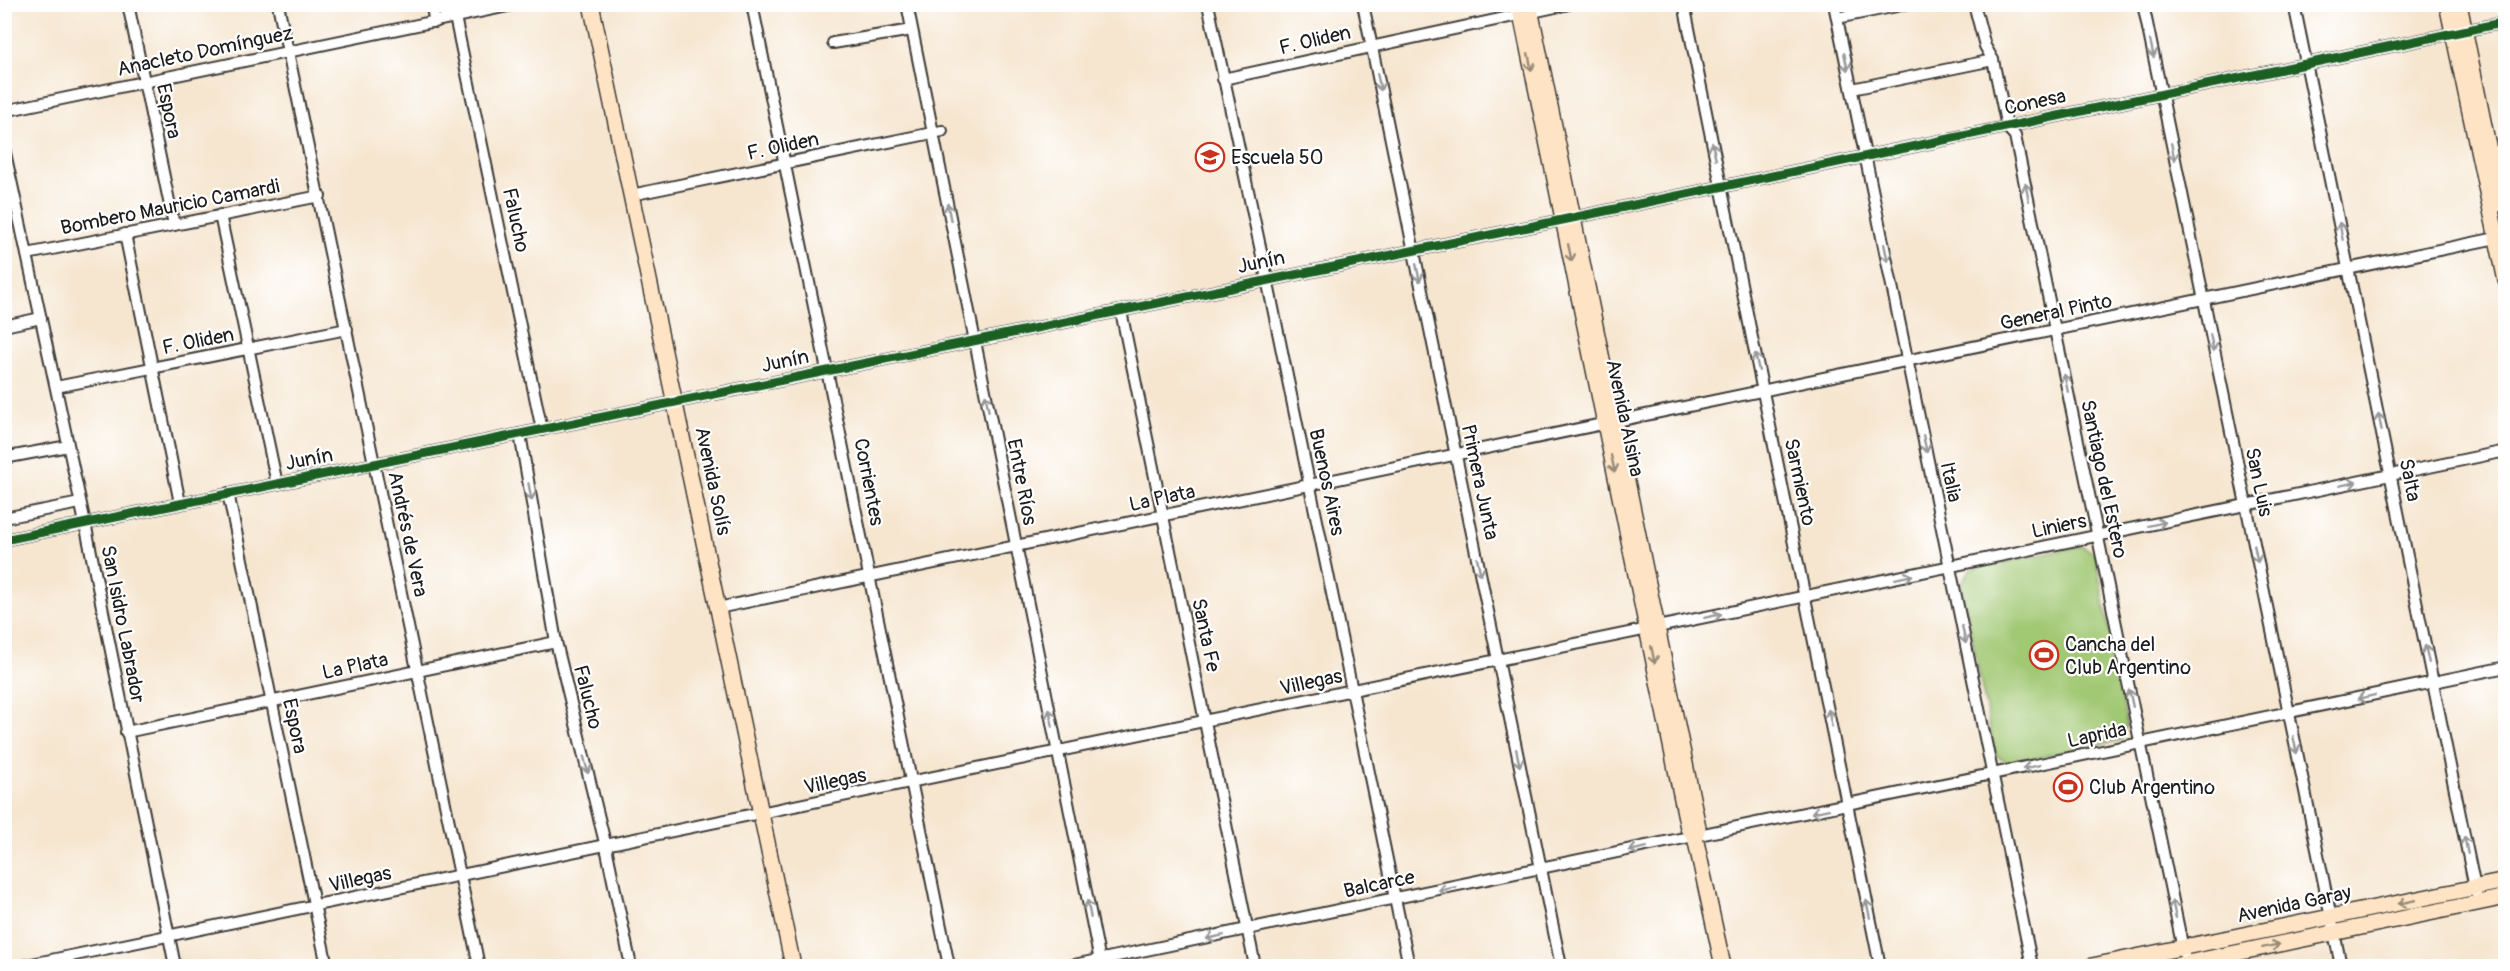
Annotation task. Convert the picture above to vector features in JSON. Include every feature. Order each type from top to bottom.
[{"type":"street","name":"Espora","points":[[128,4],[174,225]]},
{"type":"street","name":"Andrés de Vera","points":[[278,4],[320,196],[479,966]]},
{"type":"street","points":[[431,4],[435,22]]},
{"type":"street","name":"Anacleto Domínguez","points":[[4,111],[518,4]]},
{"type":"street","name":"Avenida Solís","points":[[591,4],[793,966]]},
{"type":"street","name":"Corrientes","points":[[752,4],[787,164],[949,966]]},
{"type":"street","name":"Entre Ríos","points":[[907,4],[938,132],[975,341],[1100,963]]},
{"type":"street","name":"Buenos Aires","points":[[1208,4],[1409,966]]},
{"type":"street","name":"Primera Junta","points":[[1363,4],[1561,966]]},
{"type":"street","name":"F. Oliden","points":[[1223,79],[1525,9],[1569,4]]},
{"type":"street","name":"Sarmiento","points":[[1684,4],[1880,966]]},
{"type":"street","name":"Italia","points":[[1834,4],[2032,966]]},
{"type":"street","points":[[1837,18],[1907,4]]},
{"type":"street","name":"Santiago del Estero","points":[[1974,4],[1984,46],[1993,60],[2007,127],[2016,136],[2182,948],[2181,966]]},
{"type":"street","name":"San Luis","points":[[2143,4],[2341,966]]},
{"type":"street","name":"Salta","points":[[2294,4],[2476,895]]},
{"type":"street","points":[[2447,4],[2458,32],[2502,235],[2505,281]]},
{"type":"street","points":[[2458,32],[2459,4]]},
{"type":"street","name":"Avenida Alsina","points":[[1525,9],[1652,629],[1688,828],[1695,837],[1723,966]]},
{"type":"street","name":"Falucho","points":[[455,17],[542,430]]},
{"type":"street","name":"Conesa","points":[[1568,218],[2505,22]]},
{"type":"street","points":[[833,43],[912,30]]},
{"type":"street","points":[[1852,89],[1993,60]]},
{"type":"street","name":"F. Oliden","points":[[631,195],[938,132]]},
{"type":"street","name":"San Isidro Labrador","points":[[4,148],[85,523],[175,966]]},
{"type":"street","name":"Bombero Mauricio Camardi","points":[[27,254],[320,196]]},
{"type":"street","points":[[220,215],[277,484]]},
{"type":"street","name":"Junín","points":[[4,540],[1568,218]]},
{"type":"street","points":[[125,234],[180,503]]},
{"type":"street","name":"General Pinto","points":[[1610,423],[2349,270],[2502,235]]},
{"type":"street","name":"Santa Fe","points":[[1121,311],[1255,966]]},
{"type":"street","points":[[4,326],[41,318]]},
{"type":"street","name":"F. Oliden","points":[[56,387],[347,329]]},
{"type":"street","name":"La Plata","points":[[718,608],[1610,423]]},
{"type":"street","name":"Falucho","points":[[520,434],[556,642],[606,847],[631,966]]},
{"type":"street","points":[[5,456],[68,446]]},
{"type":"street","name":"Liniers","points":[[1652,629],[2505,451]]},
{"type":"street","name":"Espora","points":[[228,493],[327,966]]},
{"type":"street","points":[[4,518],[80,503]]},
{"type":"street","name":"Villegas","points":[[22,966],[1652,629]]},
{"type":"street","name":"La Plata","points":[[126,732],[556,642]]},
{"type":"street","name":"Laprida","points":[[1695,837],[2505,667]]},
{"type":"street","name":"Balcarce","points":[[1069,966],[1100,963],[1695,837]]},
{"type":"street","name":"Avenida Garay","points":[[2181,966],[2334,934],[2476,895],[2505,881]]},
{"type":"street","name":"Avenida Garay","points":[[2092,966],[2331,918],[2476,895],[2505,897]]},
{"type":"green space","name":"Cancha del Club Argentino","points":[[2081,546],[2095,553],[2127,726],[2121,740],[2008,764],[1995,754],[1961,583],[1971,569]]},
{"type":"cycle path","points":[[4,540],[1572,218],[2506,22]]},
{"type":"place","name":"Escuela 50","points":[[1210,157]]},
{"type":"place","name":"Cancha del Club Argentino","points":[[2044,655]]},
{"type":"place","name":"Club Argentino","points":[[2068,787]]}]
